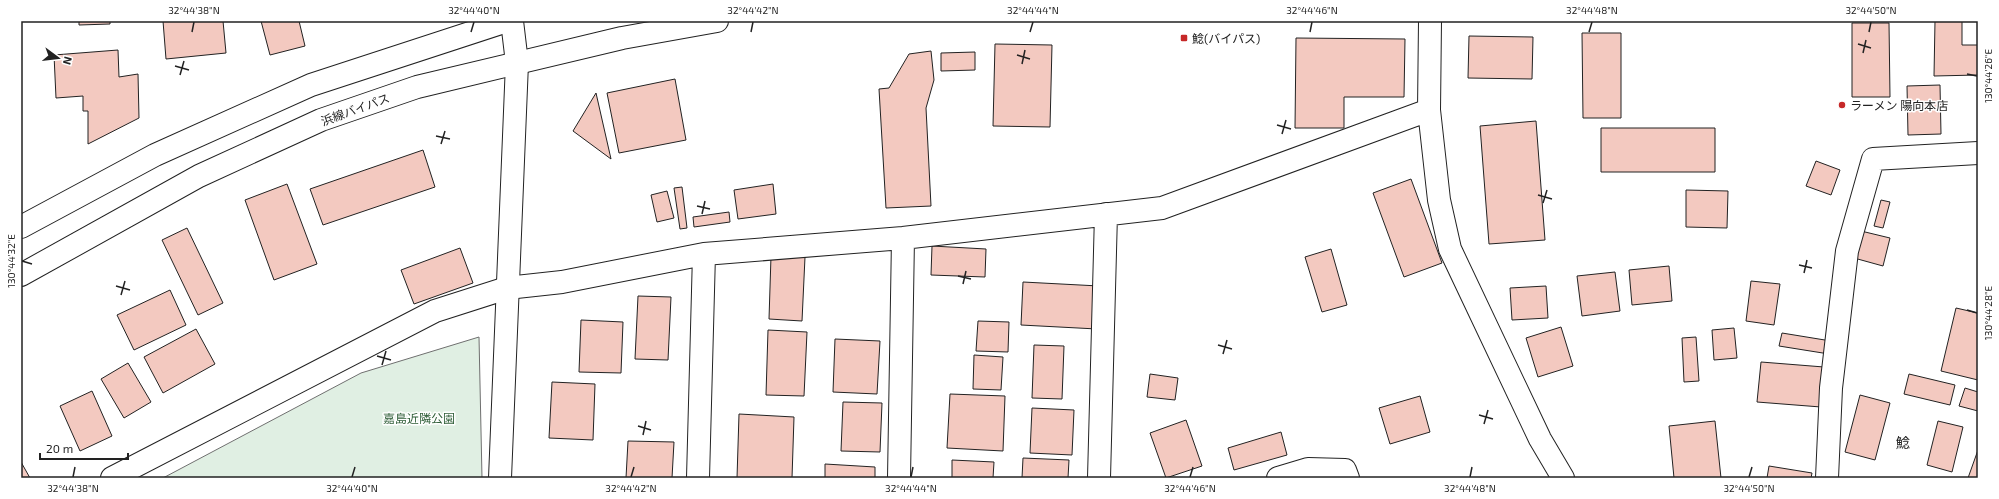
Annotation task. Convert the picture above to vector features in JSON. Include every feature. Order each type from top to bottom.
[{"type":"main road","points":[[21,227],[155,155],[311,85],[507,21]]},
{"type":"main road","points":[[500,478],[506,288],[517,63],[512,21]]},
{"type":"main road","name":"浜線バイパス","points":[[21,275],[199,176],[321,120],[416,87],[622,38],[717,21]]},
{"type":"main road","points":[[1430,21],[1429,110],[1439,200],[1450,249],[1540,439],[1563,478]]},
{"type":"main road","points":[[112,478],[435,311],[506,288],[562,282],[704,254],[903,238],[1162,208],[1429,110]]},
{"type":"main road","points":[[1827,478],[1831,388],[1847,251],[1873,159],[1978,153]]},
{"type":"main road","points":[[1099,478],[1106,214]]},
{"type":"main road","points":[[899,478],[903,238]]},
{"type":"main road","points":[[698,478],[704,254]]},
{"type":"main road","points":[[1278,478],[1308,469],[1345,470],[1348,478]]},
{"type":"green space","name":"嘉島近隣公園","points":[[479,337],[482,478],[163,478],[361,373]]},
{"type":"building","points":[[79,21],[110,21],[110,24],[79,25]]},
{"type":"building","points":[[163,21],[223,21],[226,53],[166,59]]},
{"type":"building","points":[[261,21],[299,21],[305,46],[270,55]]},
{"type":"building","points":[[1935,21],[1962,21],[1962,45],[1978,45],[1978,75],[1934,76]]},
{"type":"building","points":[[1852,23],[1889,23],[1890,97],[1852,97]]},
{"type":"building","points":[[1582,33],[1621,33],[1621,118],[1583,118]]},
{"type":"building","points":[[1469,36],[1533,37],[1532,79],[1468,78]]},
{"type":"building","points":[[1296,38],[1405,39],[1404,97],[1344,97],[1344,128],[1295,128]]},
{"type":"building","points":[[995,44],[1052,45],[1050,127],[993,126]]},
{"type":"building","points":[[118,50],[119,77],[138,74],[139,118],[88,144],[88,111],[83,111],[83,96],[56,98],[54,55]]},
{"type":"building","points":[[931,51],[934,80],[926,108],[931,206],[886,208],[879,89],[889,88],[909,54]]},
{"type":"building","points":[[975,52],[975,70],[941,71],[941,53]]},
{"type":"building","points":[[675,79],[686,140],[619,153],[607,93]]},
{"type":"building","points":[[1940,85],[1941,134],[1908,135],[1907,86]]},
{"type":"building","points":[[596,93],[611,159],[573,131]]},
{"type":"building","points":[[1536,121],[1545,240],[1489,244],[1480,126]]},
{"type":"building","points":[[1601,128],[1715,128],[1715,172],[1601,172]]},
{"type":"building","points":[[423,150],[435,187],[323,225],[310,189]]},
{"type":"building","points":[[1816,161],[1840,170],[1831,195],[1806,186]]},
{"type":"building","points":[[1411,179],[1442,263],[1404,277],[1373,193]]},
{"type":"building","points":[[287,184],[317,264],[274,280],[245,200]]},
{"type":"building","points":[[773,184],[776,214],[738,219],[734,190]]},
{"type":"building","points":[[682,187],[687,228],[680,229],[674,188]]},
{"type":"building","points":[[1686,190],[1728,191],[1727,228],[1686,227]]},
{"type":"building","points":[[667,191],[674,218],[657,222],[651,195]]},
{"type":"building","points":[[1881,200],[1890,202],[1883,228],[1874,226]]},
{"type":"building","points":[[729,212],[730,222],[694,227],[693,217]]},
{"type":"building","points":[[187,228],[223,303],[198,315],[162,240]]},
{"type":"building","points":[[1861,231],[1890,238],[1883,266],[1854,258]]},
{"type":"building","points":[[932,246],[986,249],[985,277],[931,275]]},
{"type":"building","points":[[460,248],[473,283],[414,304],[401,270]]},
{"type":"building","points":[[1331,249],[1347,305],[1322,312],[1305,257]]},
{"type":"building","points":[[771,256],[805,257],[802,321],[769,319]]},
{"type":"building","points":[[1669,266],[1672,301],[1632,305],[1629,270]]},
{"type":"building","points":[[1615,272],[1620,311],[1582,316],[1577,276]]},
{"type":"building","points":[[1751,281],[1780,284],[1774,325],[1746,321]]},
{"type":"building","points":[[1023,282],[1099,286],[1097,329],[1021,325]]},
{"type":"building","points":[[1546,286],[1548,318],[1512,320],[1510,288]]},
{"type":"building","points":[[170,290],[186,325],[134,350],[117,315]]},
{"type":"building","points":[[638,296],[671,297],[668,360],[635,359]]},
{"type":"building","points":[[1956,308],[1978,313],[1978,380],[1941,371]]},
{"type":"building","points":[[581,320],[623,322],[621,373],[579,372]]},
{"type":"building","points":[[978,321],[1009,322],[1008,352],[976,351]]},
{"type":"building","points":[[1561,327],[1573,366],[1538,377],[1526,338]]},
{"type":"building","points":[[1734,328],[1737,358],[1714,360],[1712,330]]},
{"type":"building","points":[[196,329],[215,364],[163,393],[144,357]]},
{"type":"building","points":[[768,330],[807,332],[804,396],[766,395]]},
{"type":"building","points":[[1782,333],[1831,341],[1829,354],[1779,346]]},
{"type":"building","points":[[1696,337],[1699,381],[1684,382],[1682,338]]},
{"type":"building","points":[[835,339],[880,341],[877,394],[833,392]]},
{"type":"building","points":[[1034,345],[1064,346],[1062,399],[1032,398]]},
{"type":"building","points":[[974,355],[1003,357],[1001,390],[973,389]]},
{"type":"building","points":[[1761,362],[1824,367],[1821,407],[1757,402]]},
{"type":"building","points":[[128,363],[151,402],[124,418],[101,379]]},
{"type":"building","points":[[1150,374],[1178,378],[1175,400],[1147,397]]},
{"type":"building","points":[[1909,374],[1955,385],[1950,405],[1904,394]]},
{"type":"building","points":[[552,382],[595,384],[593,440],[549,438]]},
{"type":"building","points":[[1965,388],[1978,392],[1978,411],[1959,406]]},
{"type":"building","points":[[92,391],[112,436],[80,451],[60,406]]},
{"type":"building","points":[[950,394],[1005,396],[1003,451],[947,448]]},
{"type":"building","points":[[1860,395],[1890,403],[1875,460],[1845,452]]},
{"type":"building","points":[[1420,396],[1430,432],[1390,444],[1379,408]]},
{"type":"building","points":[[843,402],[882,403],[880,452],[841,451]]},
{"type":"building","points":[[1032,408],[1074,410],[1072,455],[1030,453]]},
{"type":"building","points":[[739,414],[794,417],[792,478],[737,478]]},
{"type":"building","points":[[1186,420],[1202,466],[1166,478],[1150,433]]},
{"type":"building","points":[[1715,421],[1721,478],[1674,478],[1669,426]]},
{"type":"building","points":[[1938,421],[1963,427],[1952,472],[1927,465]]},
{"type":"building","points":[[1281,432],[1287,455],[1234,470],[1228,448]]},
{"type":"building","points":[[628,441],[674,442],[672,478],[626,478]]},
{"type":"building","points":[[1978,450],[1978,478],[1968,478]]},
{"type":"building","points":[[1023,458],[1069,460],[1068,478],[1022,478]]},
{"type":"building","points":[[952,460],[994,462],[993,478],[952,478]]},
{"type":"building","points":[[21,462],[30,478],[21,478]]},
{"type":"building","points":[[825,464],[875,467],[875,478],[825,478]]},
{"type":"building","points":[[1769,466],[1812,473],[1811,478],[1767,478]]},
{"type":"place","name":"鯰(バイパス)","points":[[1184,38]]},
{"type":"place","name":"ラーメン 陽向本店","points":[[1842,105]]},
{"type":"district","name":"鯰","points":[[1903,442]]}]
